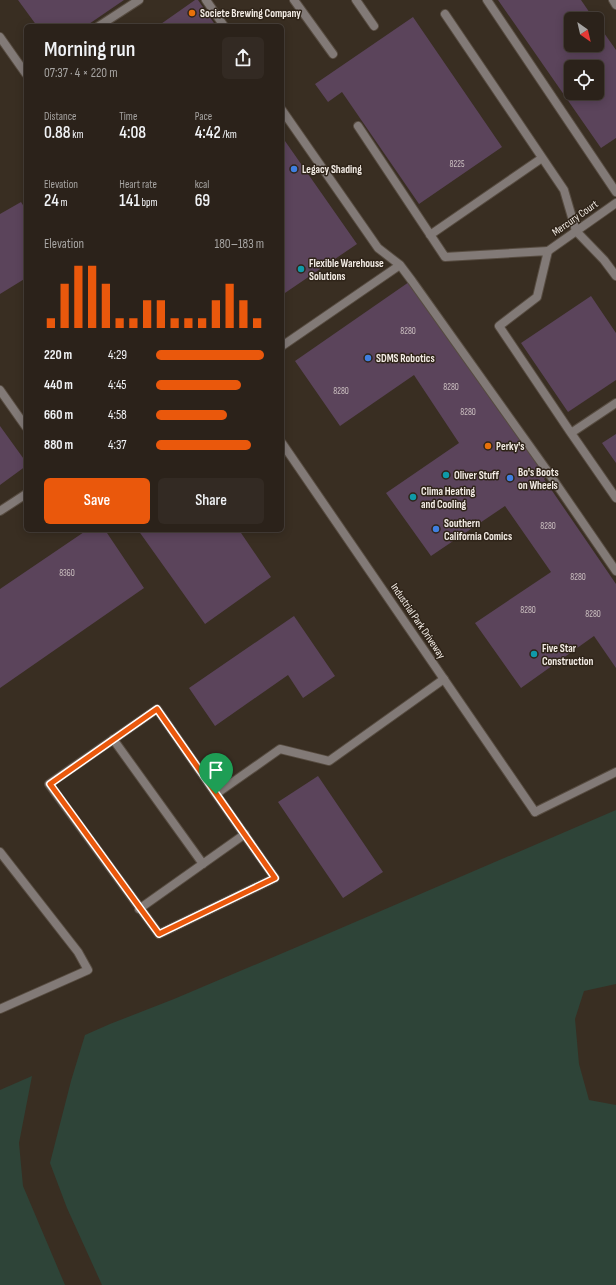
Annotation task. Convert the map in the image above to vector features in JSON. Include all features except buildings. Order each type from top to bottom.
[{"type":"street","points":[[102,24],[139,0]]},
{"type":"street","points":[[206,0],[223,24]]},
{"type":"street","points":[[294,0],[333,54]]},
{"type":"street","points":[[356,0],[374,26]]},
{"type":"street","points":[[486,0],[616,192]]},
{"type":"street","points":[[613,0],[616,4]]},
{"type":"street","points":[[445,14],[564,190],[576,231],[604,260],[616,276]]},
{"type":"street","points":[[0,37],[24,71]]},
{"type":"street","points":[[284,113],[378,248],[400,265],[412,281],[544,466],[616,571]]},
{"type":"street","points":[[358,126],[445,257],[548,251],[537,297],[499,326],[571,434],[616,498]]},
{"type":"street","points":[[430,235],[542,158]]},
{"type":"street","name":"Mercury Court","points":[[548,251],[616,202]]},
{"type":"street","points":[[284,345],[400,265]]},
{"type":"street","points":[[0,390],[24,424]]},
{"type":"street","points":[[571,434],[616,403]]},
{"type":"street","name":"Industrial Park Driveway","points":[[284,446],[535,812],[616,772]]},
{"type":"street","points":[[0,511],[24,495]]},
{"type":"street","points":[[216,794],[280,749],[329,761],[444,679]]},
{"type":"street","points":[[157,709],[216,794],[275,878],[159,934],[139,909],[50,784],[157,709]]},
{"type":"street","points":[[113,740],[203,864]]},
{"type":"street","points":[[139,909],[245,834]]},
{"type":"street","points":[[0,852],[78,952],[88,970],[0,1009]]},
{"type":"green space","points":[[616,810],[616,984],[584,991],[575,1019],[579,1064],[589,1100],[616,1105],[616,1285],[102,1285],[67,1208],[50,1163],[71,1081],[85,1035],[297,947]]},
{"type":"green space","points":[[32,1076],[19,1143],[23,1186],[65,1285],[0,1285],[0,1090]]},
{"type":"place","name":"Societe Brewing Company","points":[[192,13]]},
{"type":"place","name":"Legacy Shading","points":[[294,169]]},
{"type":"place","name":"Flexible Warehouse Solutions","points":[[301,269]]},
{"type":"place","name":"SDMS Robotics","points":[[368,358]]},
{"type":"place","name":"Perky's","points":[[488,446]]},
{"type":"place","name":"Oliver Stuff","points":[[446,475]]},
{"type":"place","name":"Bo's Boots on Wheels","points":[[510,478]]},
{"type":"place","name":"Clima Heating and Cooling","points":[[413,497]]},
{"type":"place","name":"Southern California Comics","points":[[436,529]]},
{"type":"place","name":"Five Star Construction","points":[[534,654]]},
{"type":"route","points":[[157,709],[216,794],[275,878],[159,934],[139,909],[50,784],[157,709]]}]
